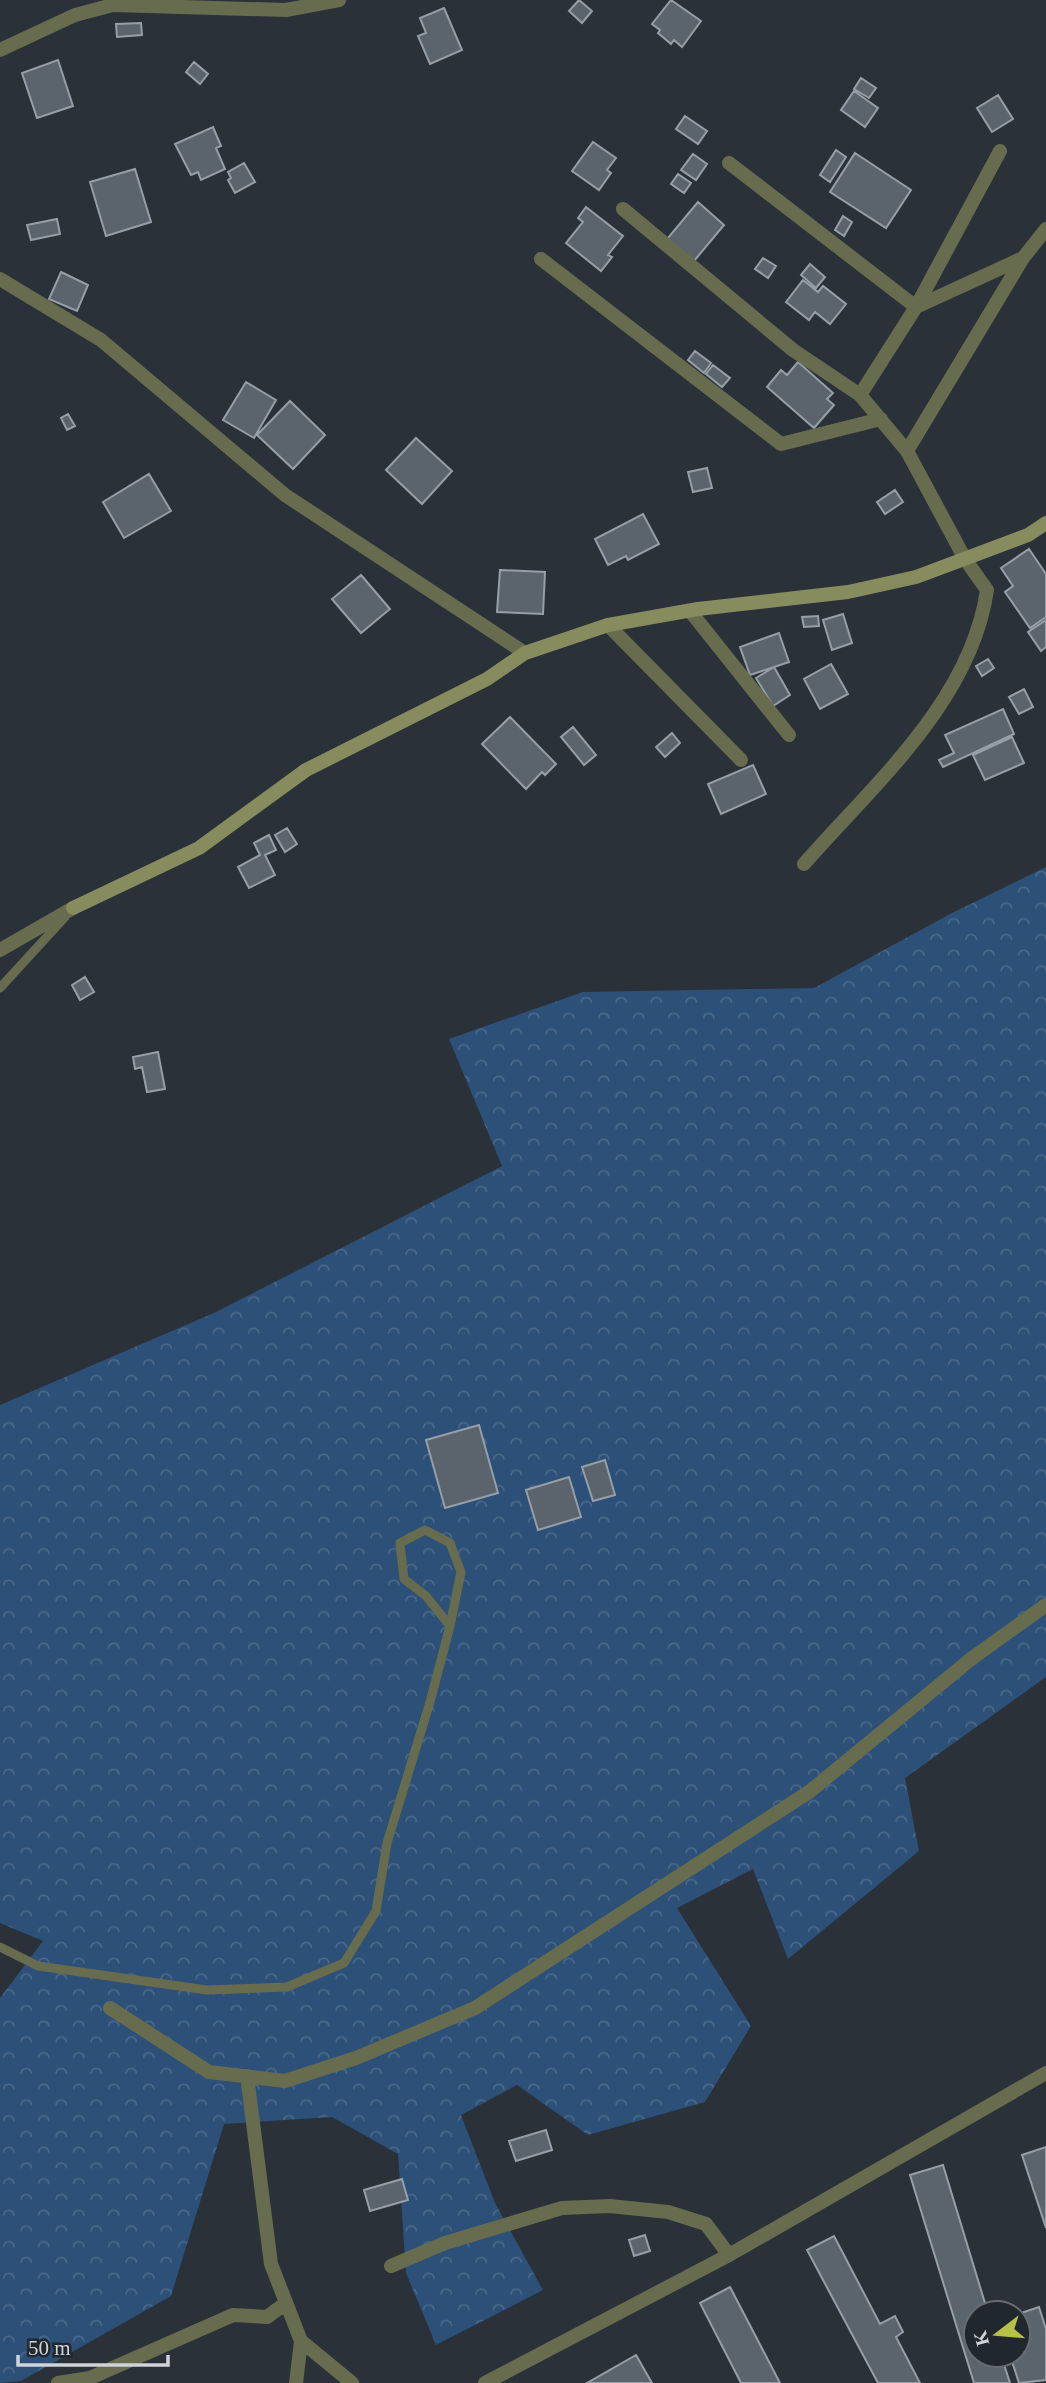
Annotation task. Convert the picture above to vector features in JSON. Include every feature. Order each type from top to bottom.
[{"type":"street","points":[[0,50],[75,15],[113,5],[286,10],[339,0]]},
{"type":"street","points":[[860,395],[916,307],[1000,150]]},
{"type":"street","points":[[729,163],[916,307]]},
{"type":"street","points":[[623,209],[793,350],[860,395],[907,451],[965,559],[986,590],[982,620],[939,711],[804,864]]},
{"type":"street","points":[[907,451],[1023,258],[1046,229]]},
{"type":"street","points":[[541,258],[782,444],[881,419]]},
{"type":"street","points":[[916,307],[1023,258]]},
{"type":"street","points":[[0,279],[102,340],[285,495],[525,653]]},
{"type":"street","points":[[0,950],[73,908],[199,848],[306,770],[487,678],[525,653],[608,625],[690,611],[848,592],[916,577],[1028,535],[1046,523]]},
{"type":"street","points":[[690,611],[789,735]]},
{"type":"street","points":[[608,625],[741,760]]},
{"type":"street","points":[[110,2008],[209,2072],[285,2081],[356,2058],[475,2008],[809,1792],[971,1659],[1046,1605]]},
{"type":"street","points":[[485,2383],[729,2255],[1046,2073]]},
{"type":"street","points":[[247,2076],[271,2264],[301,2341],[296,2383]]},
{"type":"street","points":[[391,2266],[445,2244],[562,2208],[610,2206],[668,2212],[706,2224],[729,2255]]},
{"type":"street","points":[[58,2383],[90,2378],[233,2315],[267,2317],[286,2303]]},
{"type":"street","points":[[301,2341],[352,2383]]},
{"type":"lane","points":[[0,988],[73,908]]},
{"type":"lane","points":[[0,1947],[38,1966],[207,1990],[287,1987],[344,1963],[376,1911],[387,1843],[430,1702],[450,1626],[461,1572],[450,1543],[425,1530],[400,1543],[404,1578],[426,1596],[450,1626]]},
{"type":"green space","points":[[1046,867],[1046,1677],[905,1778],[919,1851],[788,1959],[753,1869],[677,1908],[751,2026],[705,2102],[588,2135],[517,2085],[461,2115],[495,2203],[543,2290],[436,2345],[406,2273],[398,2154],[332,2117],[224,2124],[171,2296],[21,2381],[0,2383],[0,1998],[43,1941],[0,1923],[0,1405],[216,1312],[502,1166],[449,1039],[583,992],[814,988],[952,913]]},
{"type":"building","points":[[579,0],[592,11],[582,23],[569,11]]},
{"type":"building","points":[[671,0],[701,21],[682,47],[674,40],[671,44],[652,24]]},
{"type":"building","points":[[444,8],[462,50],[430,64],[418,36],[426,33],[420,18]]},
{"type":"building","points":[[141,23],[142,35],[117,37],[116,24]]},
{"type":"building","points":[[58,60],[73,106],[37,118],[22,73]]},
{"type":"building","points":[[194,62],[208,74],[200,84],[186,72]]},
{"type":"building","points":[[861,78],[876,88],[869,98],[854,89]]},
{"type":"building","points":[[854,91],[878,108],[865,127],[841,110]]},
{"type":"building","points":[[998,95],[1013,119],[992,132],[977,108]]},
{"type":"building","points":[[685,116],[707,131],[698,144],[676,129]]},
{"type":"building","points":[[213,127],[221,146],[216,148],[225,169],[201,180],[198,172],[191,175],[175,144]]},
{"type":"building","points":[[593,142],[616,158],[607,170],[611,173],[599,190],[572,171]]},
{"type":"building","points":[[836,150],[846,157],[830,182],[820,175]]},
{"type":"building","points":[[855,153],[911,190],[886,228],[830,192]]},
{"type":"building","points":[[693,154],[707,164],[696,180],[681,170]]},
{"type":"building","points":[[244,163],[255,182],[235,193],[228,180],[231,178],[228,172]]},
{"type":"building","points":[[135,169],[151,222],[106,236],[90,182]]},
{"type":"building","points":[[678,174],[691,183],[684,193],[671,184]]},
{"type":"building","points":[[698,202],[724,225],[694,261],[667,239]]},
{"type":"building","points":[[586,207],[623,236],[608,255],[612,257],[601,271],[566,243],[583,222],[578,218]]},
{"type":"building","points":[[843,216],[852,222],[844,236],[835,230]]},
{"type":"building","points":[[57,219],[60,234],[31,240],[27,225]]},
{"type":"building","points":[[763,258],[776,266],[768,278],[755,269]]},
{"type":"building","points":[[810,264],[825,277],[816,288],[801,275]]},
{"type":"building","points":[[61,272],[88,285],[77,311],[49,299]]},
{"type":"building","points":[[803,280],[818,292],[823,286],[846,304],[830,324],[815,312],[809,320],[786,302]]},
{"type":"building","points":[[695,351],[711,363],[704,373],[688,360]]},
{"type":"building","points":[[798,362],[833,393],[827,399],[834,405],[814,428],[767,387],[781,370],[787,375]]},
{"type":"building","points":[[713,365],[730,378],[722,387],[706,374]]},
{"type":"building","points":[[246,382],[276,400],[254,438],[223,420]]},
{"type":"building","points":[[290,401],[325,435],[293,469],[257,435]]},
{"type":"building","points":[[68,414],[75,426],[67,430],[61,418]]},
{"type":"building","points":[[416,438],[452,471],[422,504],[386,470]]},
{"type":"building","points":[[707,468],[712,488],[693,492],[688,472]]},
{"type":"building","points":[[149,474],[171,511],[124,538],[103,502]]},
{"type":"building","points":[[895,490],[903,502],[885,514],[877,502]]},
{"type":"building","points":[[643,514],[659,544],[628,560],[626,556],[608,565],[595,539]]},
{"type":"building","points":[[1029,549],[1046,574],[1046,617],[1030,628],[1005,592],[1013,586],[1001,568]]},
{"type":"building","points":[[500,570],[545,572],[543,614],[497,612]]},
{"type":"building","points":[[361,575],[390,609],[361,633],[332,599]]},
{"type":"building","points":[[843,614],[852,643],[832,650],[823,620]]},
{"type":"building","points":[[818,616],[819,626],[804,627],[802,617]]},
{"type":"building","points":[[1046,620],[1046,647],[1041,651],[1028,632]]},
{"type":"building","points":[[779,633],[789,662],[750,675],[740,647]]},
{"type":"building","points":[[988,659],[994,668],[982,676],[976,666]]},
{"type":"building","points":[[831,664],[848,694],[820,709],[804,679]]},
{"type":"building","points":[[774,667],[790,695],[773,706],[756,678]]},
{"type":"building","points":[[1024,689],[1033,707],[1019,714],[1009,697]]},
{"type":"building","points":[[1003,709],[1014,734],[943,767],[939,760],[954,753],[945,735]]},
{"type":"building","points":[[510,717],[556,764],[545,775],[542,772],[526,789],[482,744]]},
{"type":"building","points":[[573,727],[596,755],[584,765],[561,737]]},
{"type":"building","points":[[672,733],[680,743],[665,757],[656,747]]},
{"type":"building","points":[[1012,737],[1024,763],[985,780],[973,755]]},
{"type":"building","points":[[753,765],[766,794],[721,814],[708,784]]},
{"type":"building","points":[[287,828],[297,844],[285,852],[275,835]]},
{"type":"building","points":[[269,835],[276,850],[265,855],[275,875],[249,888],[238,867],[260,855],[254,843]]},
{"type":"building","points":[[85,977],[94,992],[80,1000],[72,985]]},
{"type":"building","points":[[158,1052],[165,1089],[147,1092],[142,1067],[135,1069],[133,1057]]},
{"type":"building","points":[[479,1425],[498,1493],[445,1508],[426,1440]]},
{"type":"building","points":[[605,1460],[615,1495],[593,1501],[582,1467]]},
{"type":"building","points":[[569,1477],[581,1517],[538,1530],[526,1490]]},
{"type":"building","points":[[546,2130],[552,2150],[516,2161],[509,2141]]},
{"type":"building","points":[[1046,2147],[1046,2228],[1022,2155]]},
{"type":"building","points":[[943,2165],[984,2299],[962,2299],[962,2344],[910,2175]]},
{"type":"building","points":[[402,2179],[408,2200],[370,2211],[364,2190]]},
{"type":"building","points":[[645,2235],[650,2251],[634,2256],[629,2240]]},
{"type":"building","points":[[834,2236],[880,2324],[895,2316],[903,2332],[896,2337],[920,2383],[878,2383],[807,2250]]},
{"type":"building","points":[[730,2287],[780,2383],[741,2383],[700,2303]]},
{"type":"building","points":[[1039,2307],[1046,2329],[1046,2380],[1019,2383],[1014,2369],[1032,2369],[1032,2309]]},
{"type":"building","points":[[636,2355],[652,2383],[587,2383]]},
{"type":"building","points":[[970,2369],[1006,2369],[1010,2383],[974,2383]]}]
